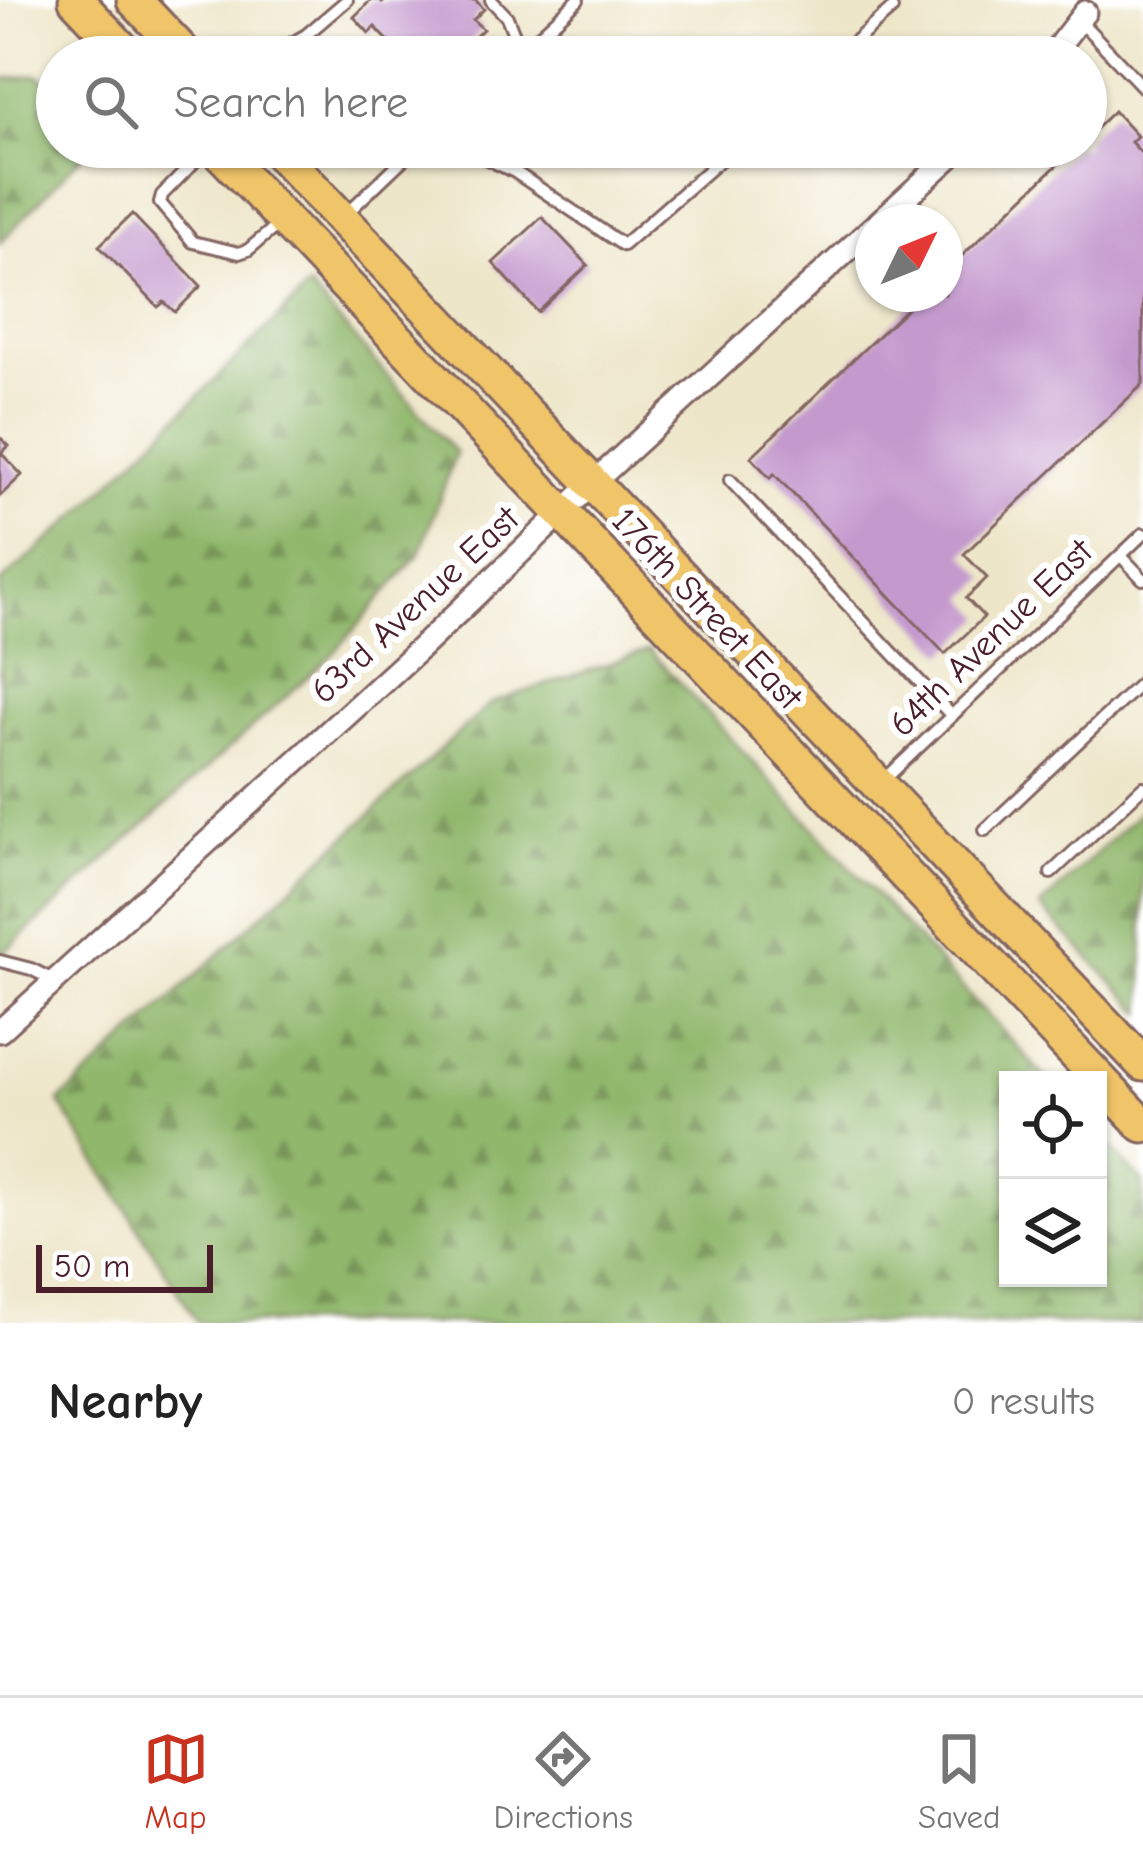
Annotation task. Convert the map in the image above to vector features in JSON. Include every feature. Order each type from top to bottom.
[{"type":"main road","points":[[76,0],[110,36]]},
{"type":"main road","points":[[134,0],[168,36]]},
{"type":"main road","name":"176th Street East","points":[[235,168],[1143,1125]]},
{"type":"main road","points":[[252,168],[324,224],[334,225],[342,218]]},
{"type":"main road","name":"176th Street East","points":[[294,168],[1143,1064]]},
{"type":"street","points":[[1066,36],[1082,16]]},
{"type":"street","name":"63rd Avenue East","points":[[899,204],[939,168]]},
{"type":"street","name":"63rd Avenue East","points":[[0,1030],[855,244]]},
{"type":"lane","points":[[304,36],[347,0]]},
{"type":"lane","points":[[491,0],[507,17],[512,36]]},
{"type":"lane","points":[[539,36],[578,0]]},
{"type":"lane","points":[[862,36],[892,9]]},
{"type":"lane","points":[[1082,16],[1100,36]]},
{"type":"lane","points":[[1107,43],[1140,79]]},
{"type":"lane","points":[[192,168],[160,203],[193,242],[239,253],[284,220]]},
{"type":"lane","points":[[342,218],[394,168]]},
{"type":"lane","points":[[506,168],[623,245],[711,168]]},
{"type":"lane","points":[[730,480],[952,716]]},
{"type":"lane","name":"64th Avenue East","points":[[879,785],[1143,535]]},
{"type":"lane","points":[[1120,556],[1143,579]]},
{"type":"lane","points":[[985,830],[1143,681]]},
{"type":"lane","points":[[1051,873],[1143,787]]},
{"type":"lane","points":[[0,961],[55,980]]},
{"type":"green space","points":[[36,75],[36,168],[70,168],[0,243],[0,79]]},
{"type":"green space","points":[[309,287],[456,453],[420,553],[335,652],[0,956],[0,583],[78,515]]},
{"type":"green space","points":[[649,650],[1040,1071],[999,1071],[999,1287],[1107,1287],[1107,1144],[1143,1182],[1143,1323],[198,1323],[59,1102],[491,703]]},
{"type":"green space","points":[[1143,809],[1143,1013],[1040,907]]},
{"type":"building","points":[[371,0],[475,0],[484,9],[473,20],[483,29],[476,36],[384,36],[375,27],[369,33],[354,17]]},
{"type":"building","points":[[1114,111],[1137,136],[1131,142],[1143,155],[1143,384],[964,554],[987,578],[966,598],[984,617],[945,654],[774,474],[770,478],[751,457],[903,312],[963,312],[963,255],[1054,168],[1107,168],[1107,118]]},
{"type":"building","points":[[132,214],[201,286],[175,312],[164,302],[158,307],[99,246]]},
{"type":"building","points":[[542,217],[588,265],[538,312],[493,263]]},
{"type":"building","points":[[0,437],[9,446],[1,453],[22,475],[0,496]]}]
